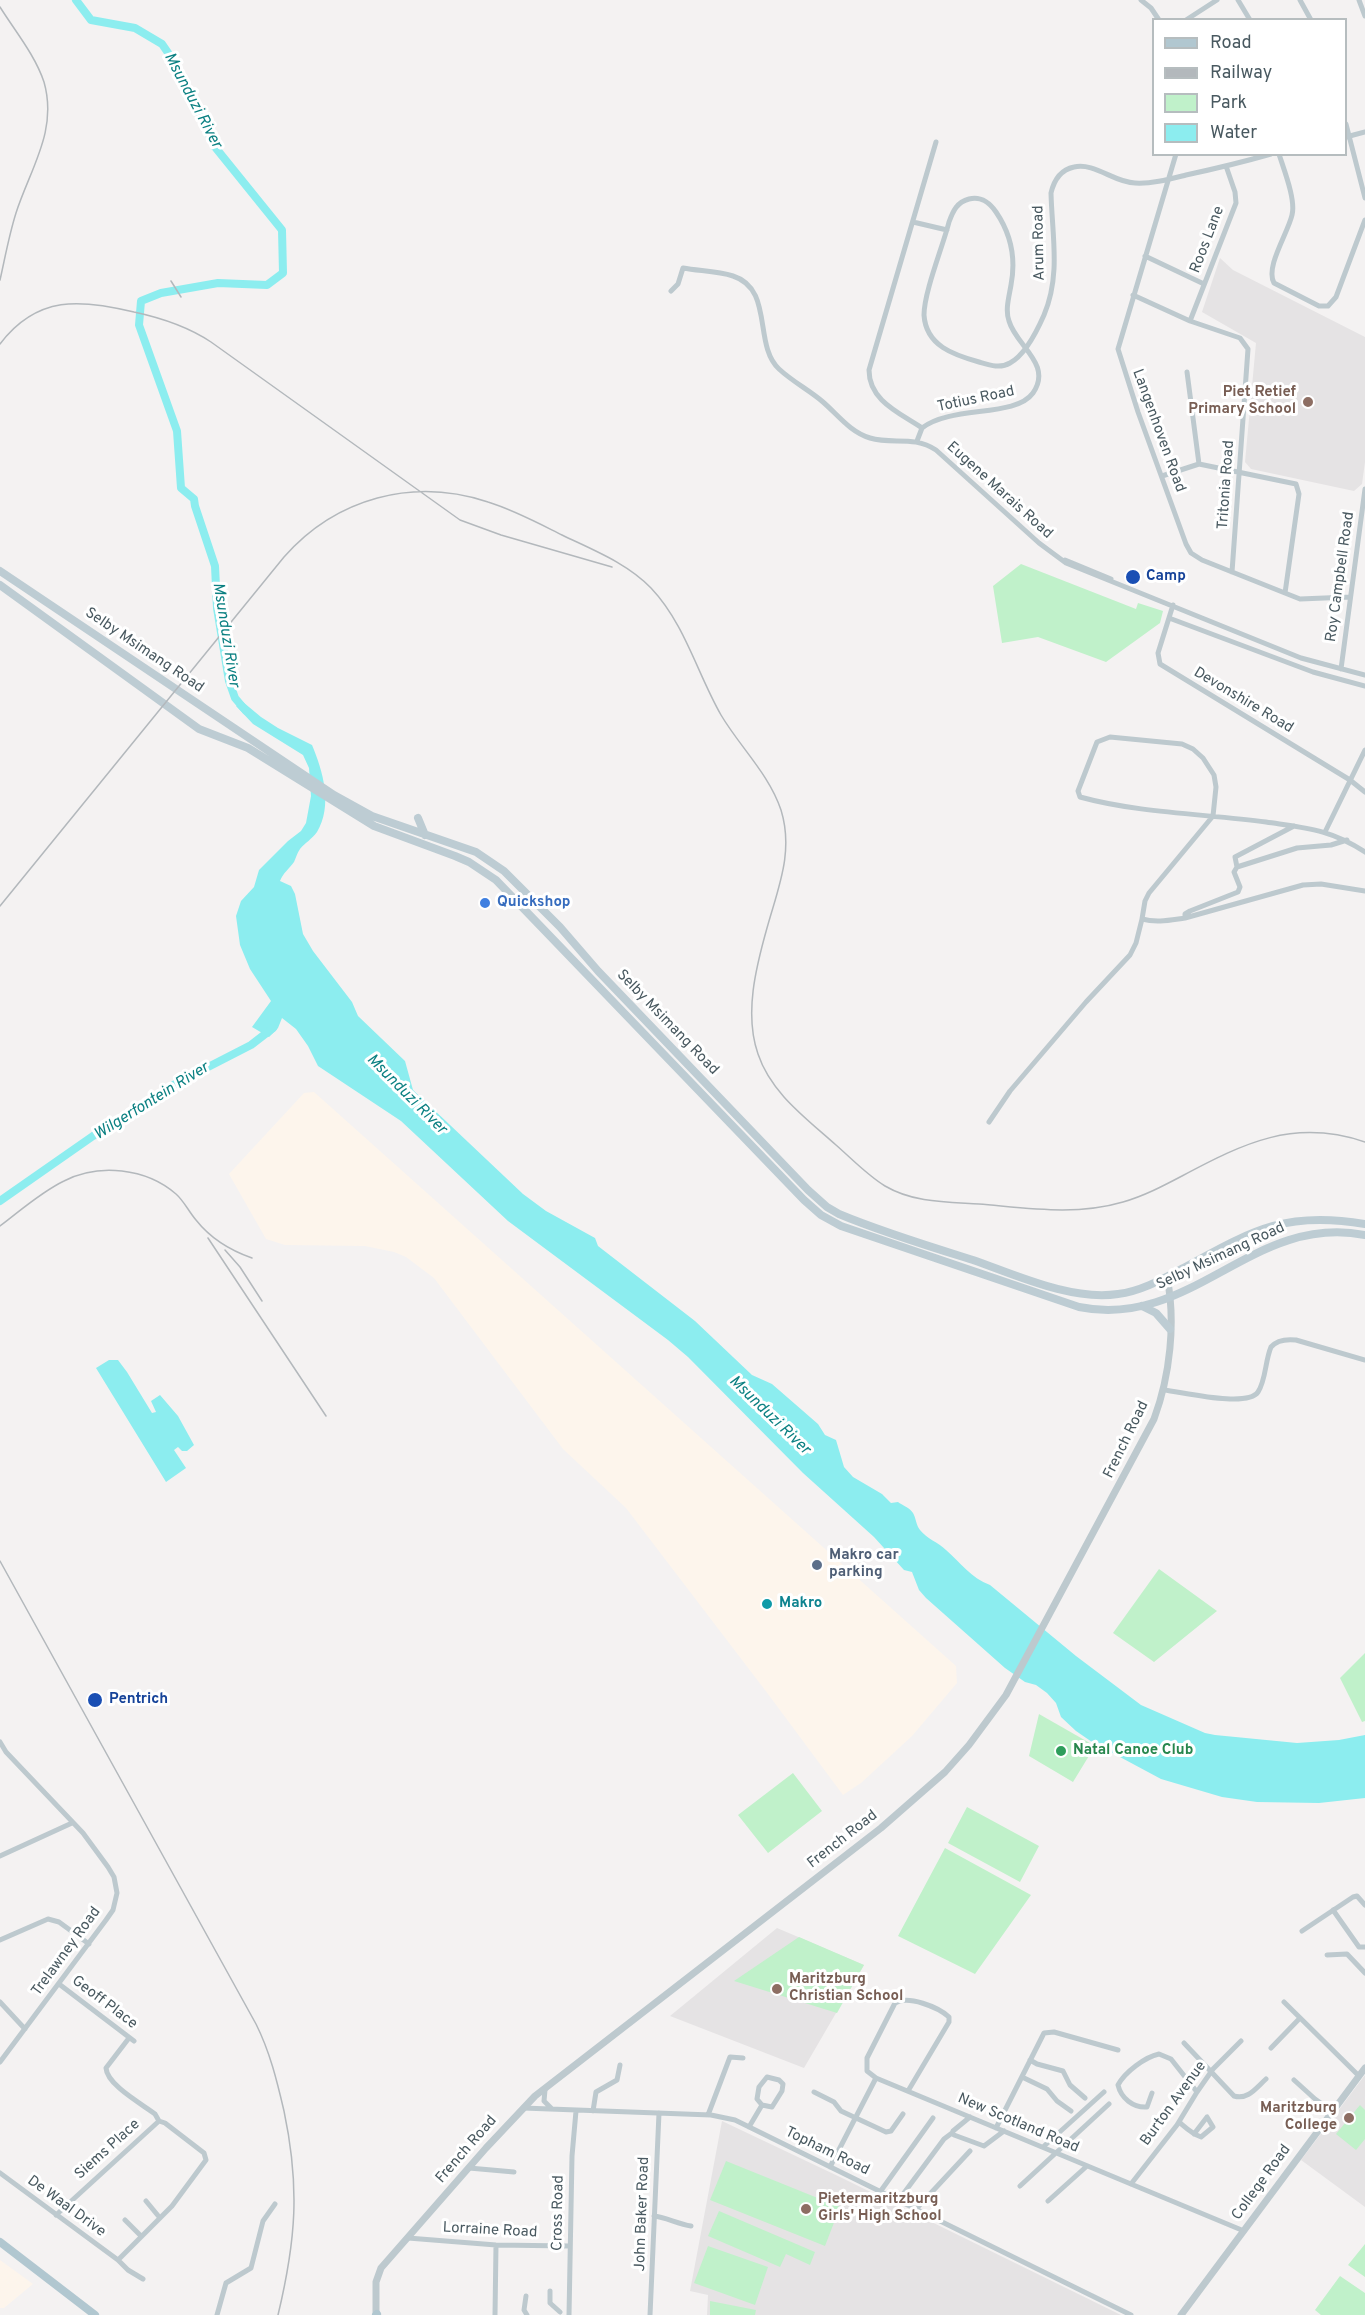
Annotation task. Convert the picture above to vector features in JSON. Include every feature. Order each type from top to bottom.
[{"type":"main road","name":"Selby Msimang Road","points":[[0,571],[374,826],[469,862],[506,890],[793,1189],[821,1215],[858,1233],[1078,1307],[1107,1311],[1142,1306],[1171,1298],[1261,1250],[1293,1238],[1336,1232],[1365,1235]]},
{"type":"main road","name":"Selby Msimang Road","points":[[0,585],[199,729],[248,748],[304,779]]},
{"type":"main road","name":"Selby Msimang Road","points":[[334,799],[387,822],[476,852],[504,871],[704,1082],[827,1207],[852,1219],[1078,1293],[1118,1294],[1146,1287],[1242,1236],[1274,1225],[1311,1219],[1335,1219],[1365,1224]]},
{"type":"main road","points":[[418,818],[424,835]]},
{"type":"main road","points":[[387,822],[407,834],[409,840]]},
{"type":"main road","points":[[1142,1306],[1156,1313],[1170,1329]]},
{"type":"main road","points":[[0,2242],[95,2315]]},
{"type":"main road","points":[[0,2250],[89,2315]]},
{"type":"street","points":[[1141,0],[1158,18]]},
{"type":"street","points":[[1189,18],[1217,0]]},
{"type":"street","points":[[1238,0],[1249,18]]},
{"type":"street","points":[[1300,0],[1310,18]]},
{"type":"street","points":[[1359,0],[1365,16]]},
{"type":"street","points":[[1365,132],[1347,136],[1365,198]]},
{"type":"street","points":[[922,428],[878,398],[869,377],[936,142]]},
{"type":"street","name":"Langenhoven Road","points":[[1175,156],[1119,343],[1119,354],[1191,553],[1202,560],[1300,599],[1349,597]]},
{"type":"street","name":"Arum Road","points":[[1026,347],[1044,315],[1054,280],[1055,248],[1051,193],[1057,177],[1067,169],[1079,166],[1131,183],[1169,179],[1264,156]]},
{"type":"street","points":[[1280,156],[1293,206],[1292,217],[1271,272],[1274,283],[1319,306],[1328,306],[1336,297],[1365,220]]},
{"type":"street","name":"Roos Lane","points":[[1190,321],[1236,203],[1235,192],[1226,166]]},
{"type":"street","points":[[966,200],[982,200],[994,210],[1006,229],[1012,250],[1013,275],[1007,309],[1009,321],[1026,347],[1014,361],[999,366],[950,353],[935,341],[926,323],[924,314],[926,303],[952,214],[956,207],[966,200]]},
{"type":"street","points":[[913,222],[947,230]]},
{"type":"street","points":[[1145,256],[1204,284]]},
{"type":"street","name":"Eugene Marais Road","points":[[671,291],[678,284],[683,268],[732,276],[748,286],[757,298],[771,360],[778,368],[823,402],[853,430],[877,440],[917,441],[936,450],[1039,543],[1063,560],[1085,572],[1173,605],[1301,658],[1365,675]]},
{"type":"street","name":"Tritonia Road","points":[[1133,295],[1190,321],[1240,338],[1248,349],[1232,572]]},
{"type":"street","name":"Totius Road","points":[[917,441],[922,428],[943,417],[1014,406],[1026,401],[1034,392],[1038,378],[1035,360],[1026,347]]},
{"type":"street","points":[[1187,372],[1199,464]]},
{"type":"street","points":[[1162,476],[1199,464],[1292,482],[1298,488],[1298,504],[1285,592]]},
{"type":"street","name":"Roy Campbell Road","points":[[1341,669],[1365,489]]},
{"type":"street","name":"Devonshire Road","points":[[1173,605],[1158,653],[1160,664],[1350,780],[1365,792]]},
{"type":"street","points":[[1169,618],[1313,672],[1365,686]]},
{"type":"street","points":[[989,1122],[1011,1091],[1086,1002],[1130,955],[1136,943],[1145,900],[1149,892],[1213,816],[1216,787],[1214,775],[1203,758],[1188,746],[1164,741],[1110,737],[1097,742],[1079,788],[1080,797],[1127,807],[1213,816],[1295,825],[1347,840],[1365,852]]},
{"type":"street","points":[[1325,832],[1365,750]]},
{"type":"street","points":[[1185,918],[1186,912],[1238,892],[1240,887],[1234,872],[1237,867],[1235,857],[1295,825]]},
{"type":"street","points":[[1237,867],[1296,848],[1347,840]]},
{"type":"street","points":[[1142,919],[1157,922],[1185,918],[1303,885],[1322,884],[1365,891]]},
{"type":"street","name":"French Road","points":[[376,2314],[378,2273],[523,2108],[545,2088],[896,1816],[953,1764],[969,1745],[1006,1695],[1147,1434],[1164,1390],[1171,1298],[1167,1277]]},
{"type":"street","points":[[1164,1390],[1234,1400],[1250,1398],[1260,1389],[1271,1347],[1287,1340],[1308,1343],[1365,1360]]},
{"type":"street","name":"Trelawney Road","points":[[0,1742],[6,1752],[100,1856],[116,1883],[116,1902],[113,1910],[0,2062]]},
{"type":"street","points":[[0,1756],[6,1752]]},
{"type":"street","points":[[0,1856],[72,1823]]},
{"type":"street","points":[[1302,1931],[1356,1896],[1365,1905]]},
{"type":"street","points":[[1333,1910],[1359,1947],[1365,1947]]},
{"type":"street","points":[[0,1940],[48,1919],[59,1922],[89,1944]]},
{"type":"street","points":[[1327,1955],[1347,1954],[1365,1973]]},
{"type":"street","name":"Geoff Place","points":[[59,1984],[132,2039],[106,2068],[106,2074],[114,2084],[155,2114],[159,2121]]},
{"type":"street","points":[[830,2167],[876,2078],[867,2071],[867,2058],[895,2003],[900,2000],[910,2000],[943,2012],[949,2017],[949,2022],[908,2091]]},
{"type":"street","points":[[0,2002],[25,2029]]},
{"type":"street","points":[[1284,2002],[1359,2076]]},
{"type":"street","points":[[1271,2048],[1300,2018]]},
{"type":"street","points":[[996,2128],[1042,2036],[1050,2031],[1118,2050]]},
{"type":"street","name":"Burton Avenue","points":[[1131,2184],[1179,2122],[1211,2072],[1241,2041]]},
{"type":"street","points":[[1184,2043],[1232,2094],[1240,2098],[1247,2096],[1266,2079]]},
{"type":"street","points":[[1152,2093],[1150,2104],[1141,2108],[1121,2094],[1118,2085],[1145,2060],[1159,2054],[1172,2059],[1197,2092]]},
{"type":"street","points":[[708,2115],[730,2057],[743,2058]]},
{"type":"street","points":[[1030,2060],[1036,2064],[1063,2071],[1070,2085],[1085,2098]]},
{"type":"street","points":[[593,2111],[596,2092],[617,2080],[620,2065]]},
{"type":"street","name":"College Road","points":[[1181,2315],[1365,2068]]},
{"type":"street","points":[[1022,2077],[1049,2091],[1057,2101],[1071,2111]]},
{"type":"street","points":[[765,2078],[782,2081],[782,2091],[774,2107],[762,2105],[756,2097],[765,2078]]},
{"type":"street","name":"New Scotland Road","points":[[876,2078],[1244,2231]]},
{"type":"street","points":[[1294,2080],[1315,2100],[1333,2112]]},
{"type":"street","points":[[545,2088],[544,2101],[554,2110]]},
{"type":"street","points":[[814,2092],[834,2102],[841,2111],[886,2132],[891,2131],[903,2114]]},
{"type":"street","points":[[1043,2147],[1104,2092]]},
{"type":"street","points":[[1020,2186],[1109,2104]]},
{"type":"street","points":[[749,2127],[762,2105]]},
{"type":"street","name":"Topham Road","points":[[523,2108],[724,2117],[749,2127],[1131,2315]]},
{"type":"street","name":"Cross Road","points":[[569,2312],[576,2111]]},
{"type":"street","name":"John Baker Road","points":[[650,2315],[659,2113]]},
{"type":"street","points":[[898,2201],[944,2139],[970,2117]]},
{"type":"street","points":[[880,2192],[933,2118]]},
{"type":"street","name":"Siems Place","points":[[56,2215],[159,2121],[183,2136],[206,2157],[203,2166],[160,2218]]},
{"type":"street","points":[[1179,2122],[1194,2134]]},
{"type":"street","points":[[952,2133],[984,2146],[1004,2131]]},
{"type":"street","points":[[915,2209],[970,2151]]},
{"type":"street","points":[[1048,2201],[1087,2166]]},
{"type":"street","points":[[469,2168],[514,2172]]},
{"type":"street","name":"De Waal Drive","points":[[0,2173],[118,2260],[128,2270],[143,2278]]},
{"type":"street","points":[[118,2260],[160,2218],[146,2201]]},
{"type":"street","points":[[217,2315],[226,2283],[251,2268],[263,2221],[275,2204]]},
{"type":"street","points":[[654,2216],[665,2217],[673,2223],[691,2226]]},
{"type":"street","points":[[125,2220],[141,2236]]},
{"type":"street","name":"Lorraine Road","points":[[408,2238],[496,2245],[570,2246]]},
{"type":"street","points":[[495,2315],[496,2245]]},
{"type":"street","points":[[550,2291],[550,2302],[558,2313],[569,2312]]},
{"type":"street","points":[[526,2296],[524,2310],[527,2315]]},
{"type":"shaded area","name":"Piet Retief Primary School","points":[[1220,258],[1233,270],[1365,337],[1365,462],[1362,484],[1354,491],[1251,469],[1245,462],[1256,343],[1202,312]]},
{"type":"shaded area","points":[[314,1092],[956,1666],[957,1683],[912,1736],[861,1783],[843,1795],[626,1508],[563,1449],[434,1278],[406,1257],[394,1252],[365,1246],[285,1245],[266,1239],[229,1174],[304,1093]]},
{"type":"shaded area","name":"Maritzburg Christian School","points":[[777,1928],[864,1965],[804,2068],[670,2016]]},
{"type":"shaded area","name":"Maritzburg College","points":[[1365,2075],[1365,2207],[1301,2160]]},
{"type":"shaded area","name":"Pietermaritzburg Girls' High School","points":[[722,2121],[1121,2315],[707,2315],[708,2295],[690,2291]]},
{"type":"shaded area","points":[[0,2260],[33,2284],[4,2308],[0,2308]]},
{"type":"green space","points":[[1021,564],[1136,609],[1138,603],[1163,611],[1160,623],[1106,662],[1038,637],[1002,643],[993,586]]},
{"type":"green space","points":[[1159,1569],[1217,1611],[1154,1662],[1113,1633]]},
{"type":"green space","points":[[1365,1653],[1365,1721],[1362,1722],[1340,1678]]},
{"type":"green space","name":"Natal Canoe Club","points":[[1039,1714],[1095,1746],[1073,1782],[1029,1756]]},
{"type":"green space","points":[[793,1773],[822,1811],[768,1853],[738,1815]]},
{"type":"green space","points":[[967,1807],[1039,1846],[1020,1882],[948,1843]]},
{"type":"green space","points":[[945,1848],[1031,1895],[975,1974],[898,1936]]},
{"type":"green space","points":[[799,1937],[864,1965],[837,2013],[734,1981]]},
{"type":"green space","points":[[1360,2105],[1365,2110],[1365,2139],[1356,2150],[1336,2134]]},
{"type":"green space","points":[[726,2161],[840,2207],[825,2246],[710,2200]]},
{"type":"green space","points":[[719,2211],[815,2252],[810,2265],[786,2254],[780,2267],[708,2236]]},
{"type":"green space","points":[[1365,2244],[1365,2277],[1348,2265]]},
{"type":"green space","points":[[708,2246],[768,2267],[755,2305],[694,2283]]},
{"type":"green space","points":[[1340,2276],[1365,2293],[1365,2315],[1321,2315],[1315,2310]]},
{"type":"green space","points":[[710,2301],[756,2310],[755,2315],[710,2315]]},
{"type":"water","points":[[243,702],[278,728],[312,745],[323,777],[325,811],[317,832],[300,849],[294,862],[280,881],[291,886],[295,894],[303,934],[313,951],[352,1002],[358,1016],[405,1061],[413,1090],[523,1194],[546,1211],[595,1238],[598,1246],[695,1321],[752,1375],[772,1384],[818,1424],[825,1435],[836,1440],[844,1467],[853,1477],[882,1494],[891,1503],[898,1502],[910,1510],[926,1536],[943,1547],[972,1574],[990,1585],[1076,1656],[1141,1705],[1205,1733],[1215,1735],[1297,1743],[1339,1740],[1365,1735],[1365,1798],[1319,1803],[1257,1802],[1222,1797],[1161,1779],[1076,1731],[1061,1717],[1056,1703],[1047,1693],[1036,1685],[1025,1682],[1005,1668],[926,1598],[919,1590],[912,1572],[904,1570],[874,1537],[803,1473],[688,1357],[508,1221],[401,1121],[318,1066],[296,1029],[282,1018],[278,1028],[269,1037],[252,1027],[271,1001],[250,969],[240,945],[236,916],[241,901],[254,887],[259,870],[301,831],[306,823],[311,796],[309,768],[303,755],[253,724],[236,706]]},
{"type":"water","points":[[109,1360],[118,1360],[152,1413],[156,1412],[151,1401],[160,1395],[178,1416],[194,1445],[187,1451],[182,1451],[178,1447],[174,1450],[186,1468],[166,1482],[96,1368]]},
{"type":"waterway","name":"Msunduzi River","points":[[76,0],[91,20],[135,28],[162,44],[173,60],[215,147],[282,230],[283,273],[267,285],[218,283],[161,293],[141,301],[139,325],[177,431],[181,488],[194,499],[215,566],[217,608],[229,681],[235,698],[246,711]]},
{"type":"waterway","name":"Wilgerfontein River","points":[[0,1201],[93,1136],[175,1084],[251,1045],[273,1028]]},
{"type":"railway","points":[[0,7],[40,72],[44,82],[48,117],[40,149],[14,221],[0,280]]},
{"type":"railway","points":[[171,281],[181,297]]},
{"type":"railway","points":[[0,344],[29,316],[61,305],[78,303],[115,308],[174,323],[211,342],[460,520],[501,535],[612,567]]},
{"type":"railway","points":[[0,906],[284,557],[305,537],[327,520],[352,507],[377,498],[404,493],[432,492],[460,495],[517,513],[620,564],[642,579],[673,617],[721,715],[769,784],[785,825],[783,870],[759,959],[753,991],[752,1023],[758,1054],[771,1081],[780,1093],[878,1182],[907,1196],[931,1201],[1033,1209],[1087,1209],[1138,1197],[1227,1153],[1270,1138],[1315,1133],[1339,1135],[1365,1142]]},
{"type":"railway","points":[[0,1226],[55,1185],[78,1175],[92,1172],[122,1171],[151,1178],[164,1185],[179,1197],[196,1220],[214,1238],[252,1258]]},
{"type":"railway","points":[[208,1238],[326,1416]]},
{"type":"railway","points":[[225,1250],[240,1267],[262,1301]]},
{"type":"railway","points":[[0,1561],[256,2024],[265,2045],[284,2111],[294,2189],[289,2262],[278,2315]]},
{"type":"place","name":"Piet Retief Primary School","points":[[1308,402]]},
{"type":"place","name":"Camp","points":[[1133,577]]},
{"type":"place","name":"Quickshop","points":[[485,903]]},
{"type":"place","name":"Makro car parking","points":[[817,1565]]},
{"type":"place","name":"Makro","points":[[767,1604]]},
{"type":"place","name":"Pentrich","points":[[95,1700]]},
{"type":"place","name":"Natal Canoe Club","points":[[1061,1751]]},
{"type":"place","name":"Maritzburg Christian School","points":[[777,1989]]},
{"type":"place","name":"Maritzburg College","points":[[1349,2118]]},
{"type":"place","name":"Pietermaritzburg Girls' High School","points":[[806,2209]]}]
